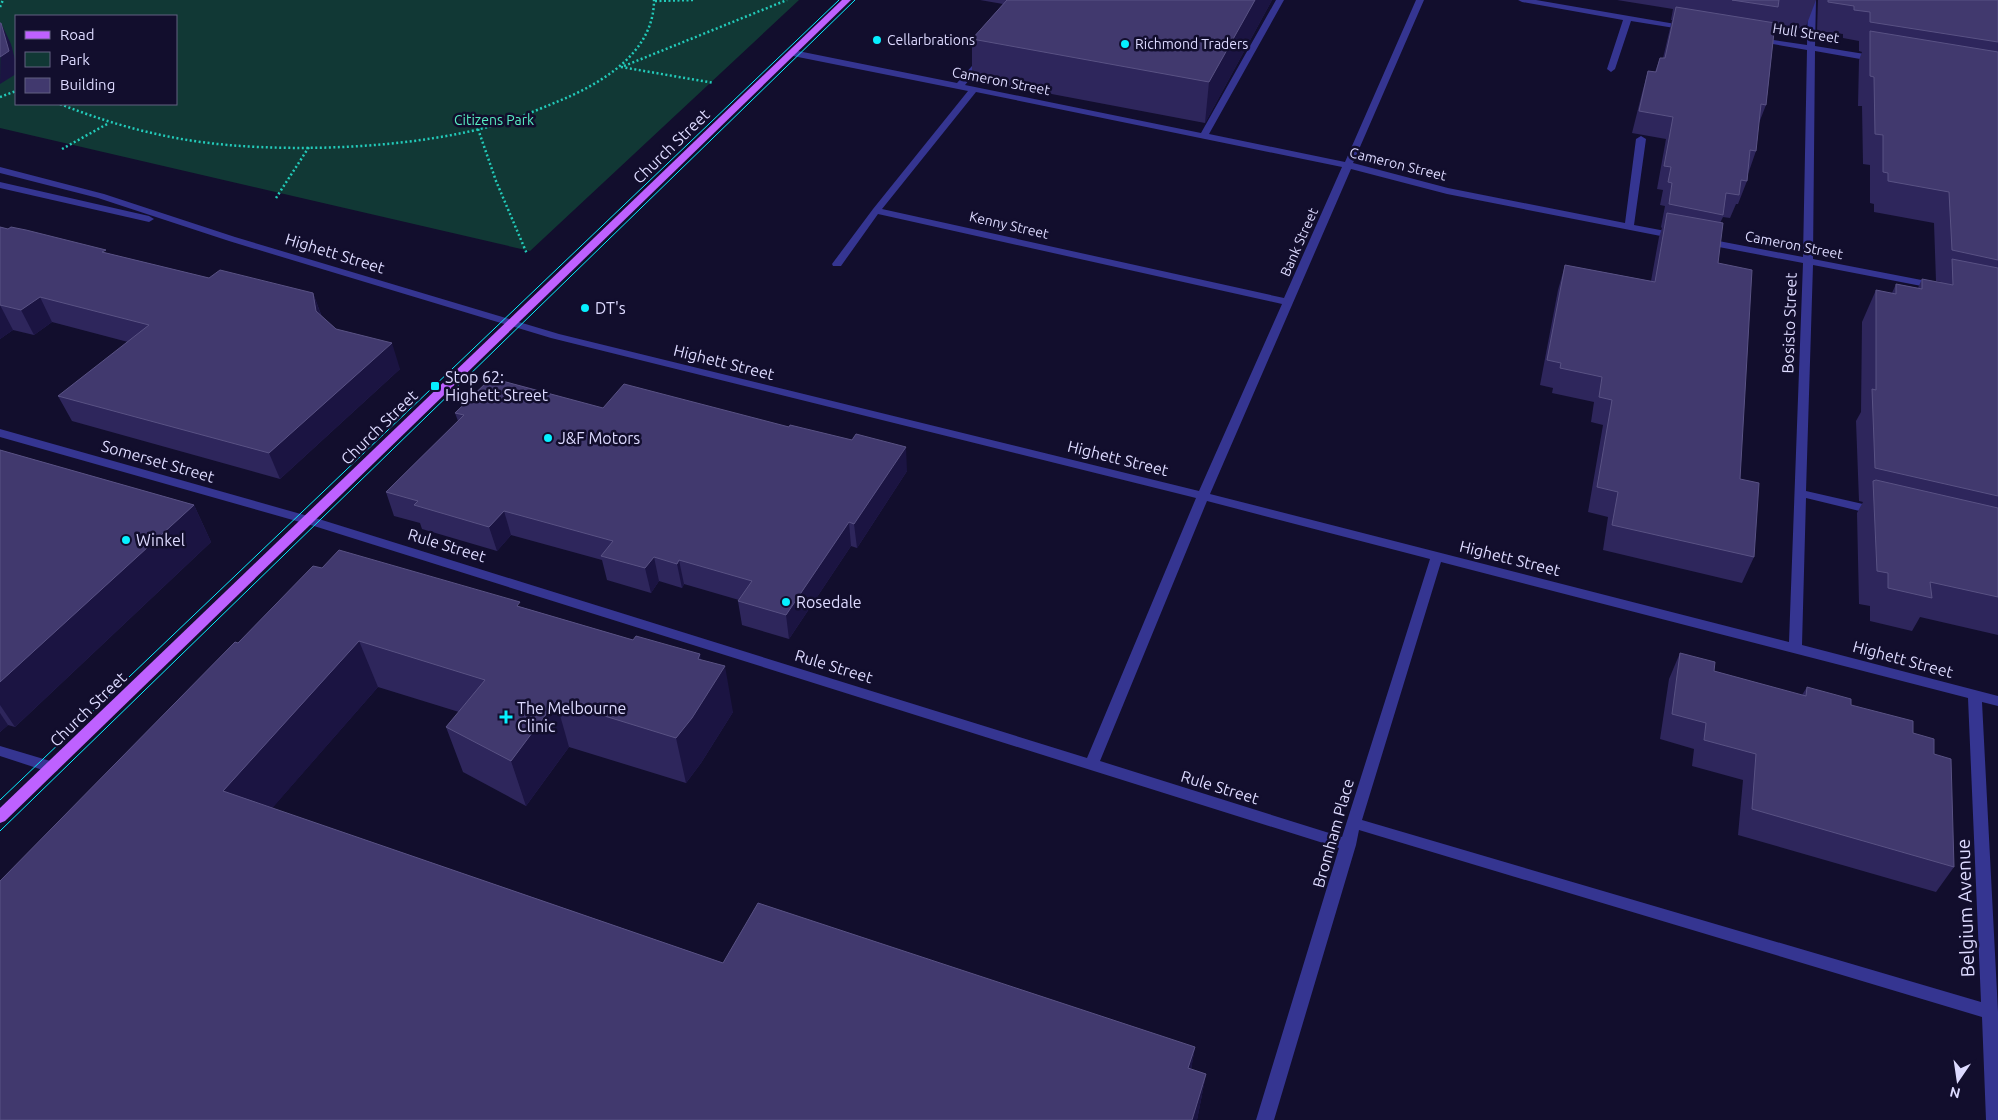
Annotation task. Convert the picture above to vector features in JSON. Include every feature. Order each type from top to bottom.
[{"type":"main road","name":"Church Street","points":[[0,817],[847,0]]},
{"type":"street","points":[[1204,136],[1280,0]]},
{"type":"street","name":"Bank Street","points":[[1091,764],[1203,496],[1420,0]]},
{"type":"street","points":[[1522,0],[1565,4],[1628,18],[1696,29]]},
{"type":"street","name":"Bosisto Street","points":[[1795,647],[1808,262],[1812,0]]},
{"type":"street","points":[[1612,69],[1628,18]]},
{"type":"street","name":"Hull Street","points":[[1744,37],[1885,60]]},
{"type":"street","name":"Cameron Street","points":[[793,53],[1348,165],[1447,191],[1951,289]]},
{"type":"street","points":[[960,86],[986,56]]},
{"type":"street","points":[[837,264],[876,211],[974,90]]},
{"type":"street","points":[[1629,226],[1641,139]]},
{"type":"street","name":"Highett Street","points":[[0,170],[101,196],[232,239],[612,351],[1203,496],[1795,647],[1998,701]]},
{"type":"street","name":"Highett Street","points":[[0,185],[232,239]]},
{"type":"street","name":"Kenny Street","points":[[876,211],[906,216],[1288,302]]},
{"type":"street","name":"Somerset Street","points":[[0,433],[308,520]]},
{"type":"street","points":[[1800,494],[1884,512]]},
{"type":"street","name":"Rule Street","points":[[308,520],[1349,845]]},
{"type":"street","name":"Bromham Place","points":[[1264,1120],[1349,845],[1354,823],[1438,556]]},
{"type":"street","name":"Belgium Avenue","points":[[1975,695],[1995,1120]]},
{"type":"street","points":[[0,751],[52,767]]},
{"type":"street","points":[[1354,823],[1989,1012]]},
{"type":"path","points":[[0,7],[3,0]]},
{"type":"path","points":[[621,67],[646,33],[653,17],[654,0],[694,0]]},
{"type":"path","points":[[63,105],[109,123],[151,134],[195,141],[248,145],[309,147],[407,139],[478,129],[583,91],[621,67],[788,0]]},
{"type":"path","points":[[621,67],[714,83]]},
{"type":"path","points":[[0,97],[15,91]]},
{"type":"path","points":[[62,149],[109,123]]},
{"type":"path","points":[[478,129],[496,181],[527,254]]},
{"type":"path","points":[[276,198],[309,147]]},
{"type":"green space","name":"Citizens Park","points":[[0,0],[799,0],[530,251],[0,128]]},
{"type":"building","points":[[1007,0],[1255,0],[1209,82],[972,39]]},
{"type":"building","points":[[1732,0],[1779,0],[1778,7]]},
{"type":"building","points":[[1828,0],[1998,0],[1998,42],[1870,22],[1870,12],[1854,10],[1854,6],[1828,2]]},
{"type":"building","points":[[1676,7],[1775,23],[1766,105],[1761,104],[1756,151],[1750,150],[1747,181],[1741,180],[1739,195],[1726,193],[1723,215],[1669,204],[1672,183],[1668,182],[1671,167],[1664,166],[1673,117],[1639,111],[1648,71],[1656,72],[1660,58],[1665,58]]},
{"type":"building","points":[[0,23],[9,51],[0,57]]},
{"type":"building","points":[[1870,31],[1998,52],[1998,260],[1952,250],[1949,192],[1888,181],[1888,173],[1883,172],[1883,135],[1875,134],[1874,77],[1870,76]]},
{"type":"building","points":[[1667,213],[1723,223],[1718,263],[1752,270],[1740,479],[1759,483],[1754,557],[1612,525],[1618,492],[1597,487],[1612,400],[1599,397],[1602,377],[1560,368],[1561,363],[1547,360],[1565,265],[1655,282]]},
{"type":"building","points":[[0,227],[26,230],[106,250],[102,252],[209,278],[220,270],[313,293],[316,311],[336,329],[392,343],[269,453],[58,396],[149,325],[40,297],[21,310],[0,305]]},
{"type":"building","points":[[1952,259],[1998,268],[1998,496],[1875,468],[1872,389],[1876,390],[1876,290],[1896,294],[1896,284],[1922,289],[1922,279],[1953,285]]},
{"type":"building","points":[[491,378],[603,408],[624,384],[789,427],[790,425],[852,440],[856,434],[906,447],[854,524],[849,522],[786,615],[738,601],[752,581],[679,560],[677,564],[654,557],[645,568],[601,556],[613,541],[504,511],[489,527],[414,505],[418,501],[386,492],[464,415],[455,413]]},
{"type":"building","points":[[0,450],[194,505],[0,682]]},
{"type":"building","points":[[1876,480],[1998,508],[1998,597],[1930,582],[1932,598],[1888,588],[1888,573],[1877,571],[1873,481]]},
{"type":"building","points":[[339,550],[520,602],[517,606],[633,640],[636,636],[700,654],[698,659],[725,666],[692,718],[676,738],[556,701],[511,761],[446,727],[485,680],[359,641],[223,791],[723,963],[758,903],[1195,1047],[1188,1068],[1206,1074],[1192,1120],[0,1120],[0,881],[235,642],[238,643],[313,566],[322,568]]},
{"type":"building","points":[[1680,653],[1715,662],[1714,671],[1806,696],[1807,687],[1851,699],[1851,705],[1913,721],[1913,733],[1934,739],[1934,754],[1951,759],[1954,867],[1752,809],[1756,754],[1704,740],[1706,723],[1672,714]]},
{"type":"tram line","points":[[0,800],[839,0]]},
{"type":"tram line","points":[[0,831],[855,0]]},
{"type":"place","name":"Cellarbrations","points":[[877,40]]},
{"type":"place","name":"Richmond Traders","points":[[1125,44]]},
{"type":"place","name":"DT's","points":[[585,308]]},
{"type":"place","name":"Stop 62: Highett Street","points":[[435,386]]},
{"type":"place","name":"J&F Motors","points":[[548,438]]},
{"type":"place","name":"Winkel","points":[[126,540]]},
{"type":"place","name":"Rosedale","points":[[786,602]]},
{"type":"place","name":"The Melbourne Clinic","points":[[506,717]]}]
